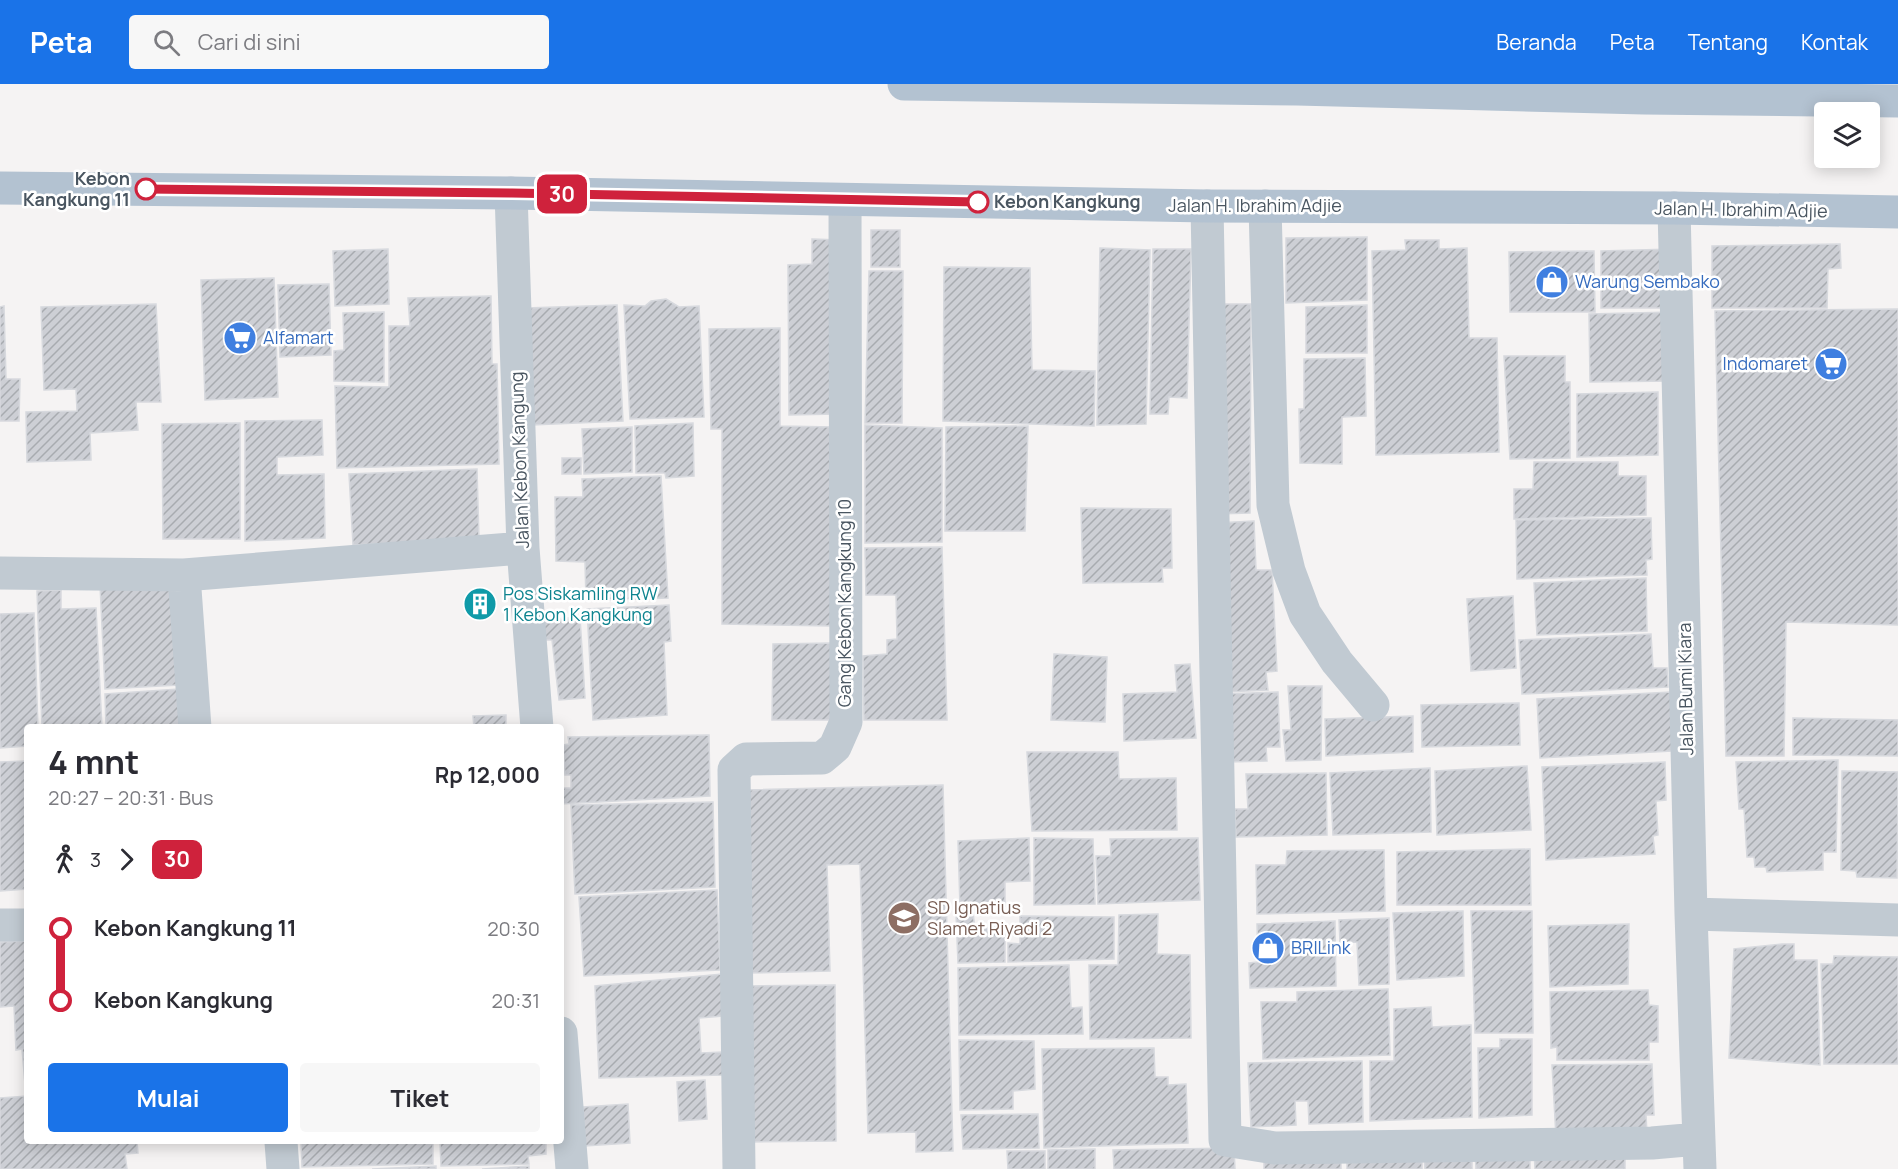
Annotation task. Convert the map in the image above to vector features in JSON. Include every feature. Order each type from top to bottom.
[{"type":"main road","points":[[904,84],[1644,91],[1898,101]]},
{"type":"main road","name":"Jalan H. Ibrahim Adjie","points":[[0,188],[512,193],[1207,206],[1674,208],[1898,212]]},
{"type":"street","name":"Jalan Kebon Kangung","points":[[512,193],[523,548],[537,724]]},
{"type":"street","name":"Gang Kebon Kangkung 10","points":[[739,1169],[734,770],[746,759],[822,758],[835,747],[846,722],[845,200]]},
{"type":"street","points":[[1207,206],[1225,1140],[1275,1148],[1652,1143],[1699,1154]]},
{"type":"street","points":[[1265,206],[1273,505],[1289,571],[1305,614],[1336,662],[1372,705]]},
{"type":"street","name":"Jalan Bumi Kiara","points":[[1674,208],[1699,1154]]},
{"type":"street","points":[[0,573],[184,575],[523,548]]},
{"type":"street","points":[[184,575],[195,724]]},
{"type":"street","points":[[1692,914],[1898,920]]},
{"type":"street","points":[[0,925],[24,925]]},
{"type":"street","points":[[564,1070],[572,1169]]},
{"type":"street","points":[[281,1144],[283,1169]]},
{"type":"building","points":[[871,230],[900,230],[900,267],[871,267]]},
{"type":"building","points":[[1367,237],[1367,300],[1286,303],[1286,238]]},
{"type":"building","points":[[812,239],[840,240],[836,414],[789,415],[788,265],[812,264]]},
{"type":"building","points":[[1405,240],[1439,240],[1439,249],[1467,248],[1469,338],[1497,338],[1499,452],[1376,455],[1372,251],[1406,250]]},
{"type":"building","points":[[1840,244],[1841,268],[1828,269],[1827,308],[1712,308],[1712,246]]},
{"type":"building","points":[[1100,248],[1150,250],[1146,424],[1097,425]]},
{"type":"building","points":[[388,249],[389,304],[335,306],[333,251]]},
{"type":"building","points":[[1153,249],[1191,249],[1187,398],[1169,397],[1168,414],[1150,414]]},
{"type":"building","points":[[1673,249],[1674,308],[1601,308],[1601,251]]},
{"type":"building","name":"Warung Sembako","points":[[1594,251],[1595,312],[1510,312],[1509,252]]},
{"type":"building","points":[[944,267],[1030,268],[1032,370],[1095,371],[1094,426],[943,421]]},
{"type":"building","points":[[869,271],[903,271],[902,423],[865,423]]},
{"type":"building","name":"Alfamart","points":[[274,278],[278,397],[205,400],[201,280]]},
{"type":"building","points":[[329,284],[331,355],[280,357],[278,285]]},
{"type":"building","points":[[491,296],[492,364],[497,364],[499,464],[337,468],[335,386],[389,387],[389,326],[410,326],[408,298]]},
{"type":"building","points":[[666,299],[679,307],[699,306],[704,417],[630,419],[624,305],[645,306],[651,301]]},
{"type":"building","points":[[156,304],[161,402],[136,402],[138,430],[90,433],[91,460],[27,462],[26,412],[77,411],[76,389],[44,390],[41,307]]},
{"type":"building","points":[[1220,304],[1251,304],[1250,513],[1216,514]]},
{"type":"building","points":[[617,305],[623,421],[532,425],[526,308]]},
{"type":"building","points":[[1367,305],[1367,353],[1306,353],[1306,307]]},
{"type":"building","points":[[4,306],[6,379],[20,379],[19,421],[0,421],[0,307]]},
{"type":"building","points":[[1898,309],[1898,625],[1786,622],[1784,756],[1726,756],[1715,311]]},
{"type":"building","points":[[384,312],[384,382],[334,381],[334,351],[344,350],[343,313]]},
{"type":"building","points":[[1673,312],[1673,381],[1590,382],[1589,314]]},
{"type":"building","points":[[780,328],[780,426],[833,427],[831,626],[722,624],[722,429],[711,429],[709,329]]},
{"type":"building","points":[[1504,356],[1565,356],[1565,382],[1570,382],[1570,458],[1510,459]]},
{"type":"building","points":[[1365,358],[1366,416],[1342,417],[1342,464],[1300,463],[1299,409],[1304,409],[1304,359]]},
{"type":"building","points":[[1658,392],[1658,455],[1577,457],[1577,394]]},
{"type":"building","points":[[322,420],[323,455],[277,457],[277,475],[324,474],[325,538],[245,541],[245,421]]},
{"type":"building","points":[[240,423],[240,539],[163,539],[162,424]]},
{"type":"building","points":[[693,423],[694,476],[666,478],[665,473],[636,473],[635,426]]},
{"type":"building","points":[[865,425],[942,428],[942,542],[865,543]]},
{"type":"building","points":[[1028,426],[1025,531],[945,531],[946,427]]},
{"type":"building","points":[[632,427],[632,472],[584,474],[582,429]]},
{"type":"building","points":[[562,458],[581,458],[581,474],[562,474]]},
{"type":"building","points":[[1534,462],[1618,462],[1618,476],[1646,476],[1646,515],[1514,519],[1514,489],[1533,489]]},
{"type":"building","points":[[477,469],[479,539],[353,545],[349,474]]},
{"type":"building","points":[[661,476],[668,598],[586,601],[585,562],[556,561],[555,497],[583,497],[582,479]]},
{"type":"building","points":[[1081,508],[1171,509],[1172,568],[1162,568],[1163,582],[1083,583]]},
{"type":"building","points":[[1651,518],[1652,559],[1646,560],[1647,575],[1517,579],[1516,520]]},
{"type":"building","points":[[1254,521],[1256,570],[1272,570],[1277,671],[1266,672],[1268,690],[1226,692],[1216,523]]},
{"type":"building","points":[[942,547],[947,720],[864,720],[863,656],[887,654],[887,640],[897,639],[896,595],[866,595],[865,548]]},
{"type":"building","points":[[1646,578],[1647,631],[1537,635],[1534,583]]},
{"type":"building","points":[[175,581],[179,685],[105,689],[100,585]]},
{"type":"building","points":[[61,590],[61,609],[96,608],[102,724],[42,724],[37,591]]},
{"type":"building","name":"Pos Siskamling RW 1 Kebon Kangkung","points":[[467,595],[492,595],[492,613],[468,613]]},
{"type":"building","points":[[1513,596],[1516,668],[1471,671],[1467,599]]},
{"type":"building","points":[[669,605],[671,641],[664,642],[667,715],[593,720],[587,609]]},
{"type":"building","points":[[34,613],[38,724],[24,724],[24,746],[0,748],[0,614]]},
{"type":"building","points":[[580,617],[585,698],[559,700],[552,640],[542,640],[540,620]]},
{"type":"building","points":[[1651,634],[1653,668],[1667,668],[1668,687],[1522,694],[1519,640]]},
{"type":"building","points":[[832,643],[832,720],[772,720],[773,644]]},
{"type":"building","points":[[1054,654],[1107,657],[1105,722],[1051,720]]},
{"type":"building","points":[[1190,664],[1196,738],[1124,741],[1123,694],[1177,692],[1175,665]]},
{"type":"building","points":[[1288,686],[1322,686],[1321,760],[1286,761],[1283,730],[1291,730]]},
{"type":"building","points":[[179,689],[181,724],[106,724],[105,694]]},
{"type":"building","points":[[1278,692],[1280,747],[1266,747],[1267,761],[1227,762],[1224,694]]},
{"type":"building","points":[[1671,692],[1672,751],[1540,758],[1537,699]]},
{"type":"building","points":[[1519,703],[1520,745],[1422,747],[1421,705]]},
{"type":"building","points":[[506,715],[506,724],[474,724],[473,716]]},
{"type":"building","points":[[1413,716],[1413,752],[1326,756],[1325,719]]},
{"type":"building","points":[[1793,718],[1898,720],[1898,756],[1793,755]]},
{"type":"building","points":[[709,735],[710,796],[564,804],[564,788],[571,788],[571,775],[565,775],[564,760],[564,745],[569,744],[568,737]]},
{"type":"building","points":[[1027,752],[1118,752],[1119,779],[1176,778],[1177,830],[1032,831]]},
{"type":"building","points":[[1838,760],[1836,852],[1823,852],[1823,870],[1767,872],[1766,867],[1755,867],[1754,857],[1747,857],[1744,809],[1739,809],[1736,762]]},
{"type":"building","points":[[24,761],[24,889],[0,891],[0,762]]},
{"type":"building","points":[[1665,762],[1666,800],[1656,801],[1658,835],[1653,836],[1655,854],[1546,860],[1542,767]]},
{"type":"building","points":[[1527,766],[1531,830],[1437,835],[1435,771]]},
{"type":"building","points":[[1430,768],[1431,832],[1333,835],[1330,773]]},
{"type":"building","points":[[1842,771],[1898,772],[1897,878],[1857,877],[1856,871],[1841,870]]},
{"type":"building","points":[[1326,773],[1327,835],[1236,837],[1235,809],[1248,809],[1246,774]]},
{"type":"building","name":"SD Ignatius Slamet Riyadi 2","points":[[943,785],[953,1151],[916,1152],[916,1132],[868,1133],[860,864],[827,865],[830,971],[749,973],[745,790]]},
{"type":"building","points":[[713,802],[715,887],[575,894],[571,805]]},
{"type":"building","points":[[1029,838],[1030,881],[1005,882],[1005,906],[960,907],[958,841]]},
{"type":"building","points":[[1034,838],[1093,839],[1095,904],[1034,905]]},
{"type":"building","points":[[1198,838],[1200,900],[1098,904],[1096,856],[1111,856],[1110,839]]},
{"type":"building","points":[[1530,849],[1531,905],[1397,905],[1397,852]]},
{"type":"building","points":[[1384,850],[1385,911],[1257,914],[1256,865],[1286,865],[1287,851]]},
{"type":"building","points":[[717,890],[720,970],[584,976],[579,897]]},
{"type":"building","points":[[1463,911],[1464,976],[1397,980],[1393,913]]},
{"type":"building","points":[[1471,911],[1532,911],[1533,1033],[1475,1033]]},
{"type":"building","points":[[956,913],[973,913],[975,928],[1005,927],[1005,962],[958,963]]},
{"type":"building","points":[[1158,914],[1157,954],[1190,955],[1191,1038],[1090,1039],[1089,965],[1118,965],[1119,915]]},
{"type":"building","points":[[1020,916],[1114,917],[1114,959],[1008,962],[1008,943],[1020,944]]},
{"type":"building","points":[[1389,918],[1389,984],[1359,985],[1357,942],[1340,943],[1339,920]]},
{"type":"building","points":[[1335,921],[1336,986],[1250,988],[1249,963],[1258,962],[1257,924]]},
{"type":"building","points":[[1629,924],[1628,984],[1550,987],[1548,926]]},
{"type":"building","points":[[24,941],[24,1072],[22,1049],[16,1050],[14,1006],[0,1007],[0,942]]},
{"type":"building","points":[[1794,944],[1794,960],[1817,960],[1820,1065],[1729,1058],[1734,949]]},
{"type":"building","points":[[1834,956],[1898,957],[1898,1064],[1824,1064],[1821,964],[1833,964]]},
{"type":"building","points":[[1069,965],[1071,1008],[1082,1007],[1083,1034],[959,1035],[958,968]]},
{"type":"building","points":[[722,974],[723,1016],[699,1018],[701,1053],[723,1052],[723,1075],[599,1078],[595,986]]},
{"type":"building","points":[[835,985],[836,1141],[751,1142],[747,986]]},
{"type":"building","points":[[1388,989],[1390,1055],[1263,1059],[1261,1002],[1297,1002],[1297,992]]},
{"type":"building","points":[[1648,990],[1649,1005],[1658,1006],[1658,1042],[1649,1042],[1649,1060],[1557,1060],[1557,1047],[1551,1048],[1550,992]]},
{"type":"building","points":[[1431,1007],[1432,1027],[1471,1025],[1472,1117],[1370,1121],[1370,1061],[1394,1061],[1394,1009]]},
{"type":"building","points":[[1500,1039],[1532,1039],[1532,1115],[1479,1118],[1478,1048],[1500,1048]]},
{"type":"building","points":[[959,1040],[1034,1041],[1035,1089],[1013,1091],[1013,1109],[960,1110]]},
{"type":"building","points":[[1154,1048],[1155,1077],[1168,1077],[1168,1085],[1186,1084],[1188,1143],[1044,1148],[1042,1049]]},
{"type":"building","points":[[1362,1061],[1363,1122],[1309,1124],[1308,1101],[1295,1101],[1296,1125],[1251,1127],[1248,1063]]},
{"type":"building","points":[[1652,1064],[1654,1115],[1646,1115],[1647,1134],[1556,1137],[1552,1065]]},
{"type":"building","points":[[705,1080],[707,1119],[679,1121],[677,1082]]},
{"type":"building","points":[[24,1096],[24,1144],[137,1144],[138,1153],[125,1154],[127,1169],[0,1169],[0,1098]]},
{"type":"building","points":[[628,1104],[630,1143],[585,1146],[583,1107]]},
{"type":"building","points":[[1038,1114],[1039,1148],[963,1149],[961,1115]]},
{"type":"building","points":[[301,1144],[433,1144],[433,1164],[302,1167]]},
{"type":"building","points":[[440,1144],[546,1144],[546,1154],[528,1156],[529,1164],[441,1166]]},
{"type":"building","points":[[1530,1146],[1530,1169],[1476,1169],[1475,1149]]},
{"type":"building","points":[[1234,1148],[1235,1169],[1114,1169],[1113,1150]]},
{"type":"building","points":[[1625,1148],[1625,1169],[1535,1169],[1534,1150]]},
{"type":"building","points":[[1095,1149],[1095,1169],[1048,1169],[1048,1150]]},
{"type":"building","points":[[1007,1151],[1045,1151],[1045,1169],[1008,1169]]},
{"type":"building","points":[[1472,1152],[1472,1169],[1425,1169],[1424,1155]]},
{"type":"building","points":[[1422,1155],[1422,1169],[1347,1169],[1347,1163]]},
{"type":"building","points":[[1264,1159],[1341,1160],[1341,1169],[1264,1169]]},
{"type":"building","points":[[436,1166],[436,1169],[372,1169]]},
{"type":"building","points":[[529,1166],[529,1169],[482,1169]]},
{"type":"bus line","name":"30","points":[[146,189],[978,202]]},
{"type":"place","name":"Kebon Kangkung 11","points":[[146,189]]},
{"type":"place","name":"Kebon Kangkung","points":[[978,202]]},
{"type":"place","name":"Warung Sembako","points":[[1552,282]]},
{"type":"place","name":"Alfamart","points":[[240,338]]},
{"type":"place","name":"Indomaret","points":[[1831,364]]},
{"type":"place","name":"Pos Siskamling RW 1 Kebon Kangkung","points":[[480,604]]},
{"type":"place","name":"SD Ignatius Slamet Riyadi 2","points":[[904,918]]},
{"type":"place","name":"BRILink","points":[[1268,948]]}]
